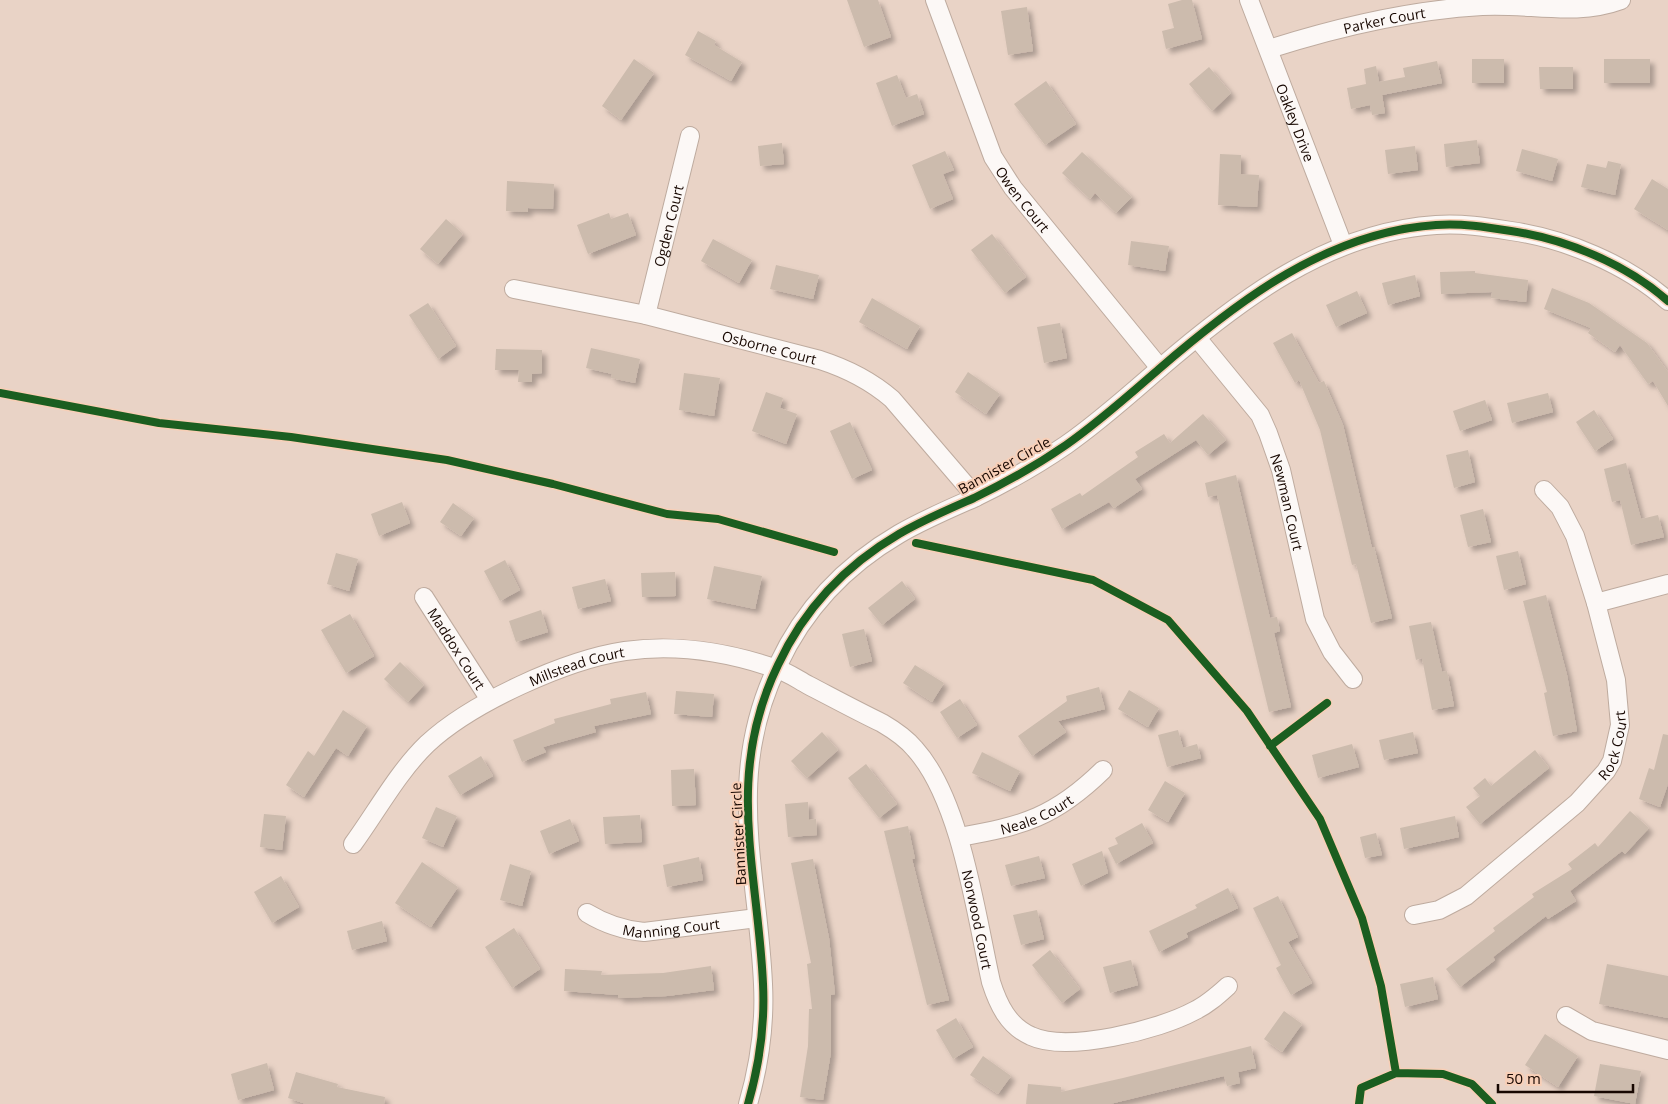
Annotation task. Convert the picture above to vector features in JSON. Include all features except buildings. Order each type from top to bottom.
[{"type":"street","name":"Owen Court","points":[[935,0],[993,157],[1014,188],[1160,368]]},
{"type":"street","name":"Oakley Drive","points":[[1249,0],[1343,245]]},
{"type":"street","name":"Parker Court","points":[[1269,49],[1309,36],[1378,21],[1482,3],[1553,10],[1578,9],[1621,0]]},
{"type":"street","name":"Ogden Court","points":[[646,315],[690,136]]},
{"type":"street","name":"Bannister Circle","points":[[748,1104],[760,1047],[763,995],[748,824],[748,770],[755,730],[776,668],[795,631],[816,602],[841,577],[868,554],[899,534],[976,497],[1064,446],[1130,395],[1197,338],[1278,278],[1343,245],[1378,234],[1435,225],[1474,225],[1525,233],[1563,243],[1606,261],[1638,278],[1668,301]]},
{"type":"street","name":"Osborne Court","points":[[514,289],[646,315],[820,360],[864,378],[892,399],[976,497]]},
{"type":"street","name":"Newman Court","points":[[1197,338],[1260,415],[1281,470],[1315,619],[1332,652],[1353,679]]},
{"type":"street","name":"Rock Court","points":[[1414,915],[1439,910],[1466,896],[1577,803],[1606,771],[1612,761],[1618,736],[1619,701],[1616,680],[1596,603],[1567,518],[1544,490]]},
{"type":"street","points":[[1596,603],[1668,584]]},
{"type":"street","name":"Maddox Court","points":[[424,596],[490,700]]},
{"type":"street","name":"Millstead Court","points":[[353,844],[406,769],[428,743],[490,700],[558,671],[594,658],[625,651],[666,649],[704,651],[776,668]]},
{"type":"street","name":"Norwood Court","points":[[776,668],[882,723],[908,741],[933,774],[959,837],[993,990],[998,1004],[1007,1017],[1029,1035],[1044,1041],[1063,1043],[1085,1042],[1171,1022],[1208,1004],[1228,986]]},
{"type":"street","name":"Neale Court","points":[[959,837],[1010,828],[1039,818],[1060,806],[1084,788],[1103,770]]},
{"type":"street","name":"Manning Court","points":[[587,913],[603,923],[626,930],[644,932],[757,918]]},
{"type":"street","points":[[1566,1016],[1592,1030],[1668,1050]]},
{"type":"cycle path","points":[[748,1104],[755,1075],[763,1014],[760,942],[748,823],[748,785],[752,746],[762,706],[788,645],[814,607],[844,574],[899,534],[997,486],[1032,467],[1066,445],[1114,408],[1189,343],[1253,295],[1322,255],[1358,241],[1396,230],[1436,225],[1464,225],[1532,235],[1553,240],[1594,255],[1633,276],[1668,301]]},
{"type":"cycle path","points":[[0,393],[159,423],[291,437],[447,460],[553,484],[667,514],[718,519],[834,552]]},
{"type":"cycle path","points":[[916,543],[1093,580],[1168,620],[1247,711],[1320,819],[1362,918],[1381,986],[1396,1073]]},
{"type":"cycle path","points":[[1270,746],[1327,703]]},
{"type":"cycle path","points":[[1359,1104],[1361,1088],[1396,1073],[1443,1074],[1472,1084],[1492,1104]]}]
